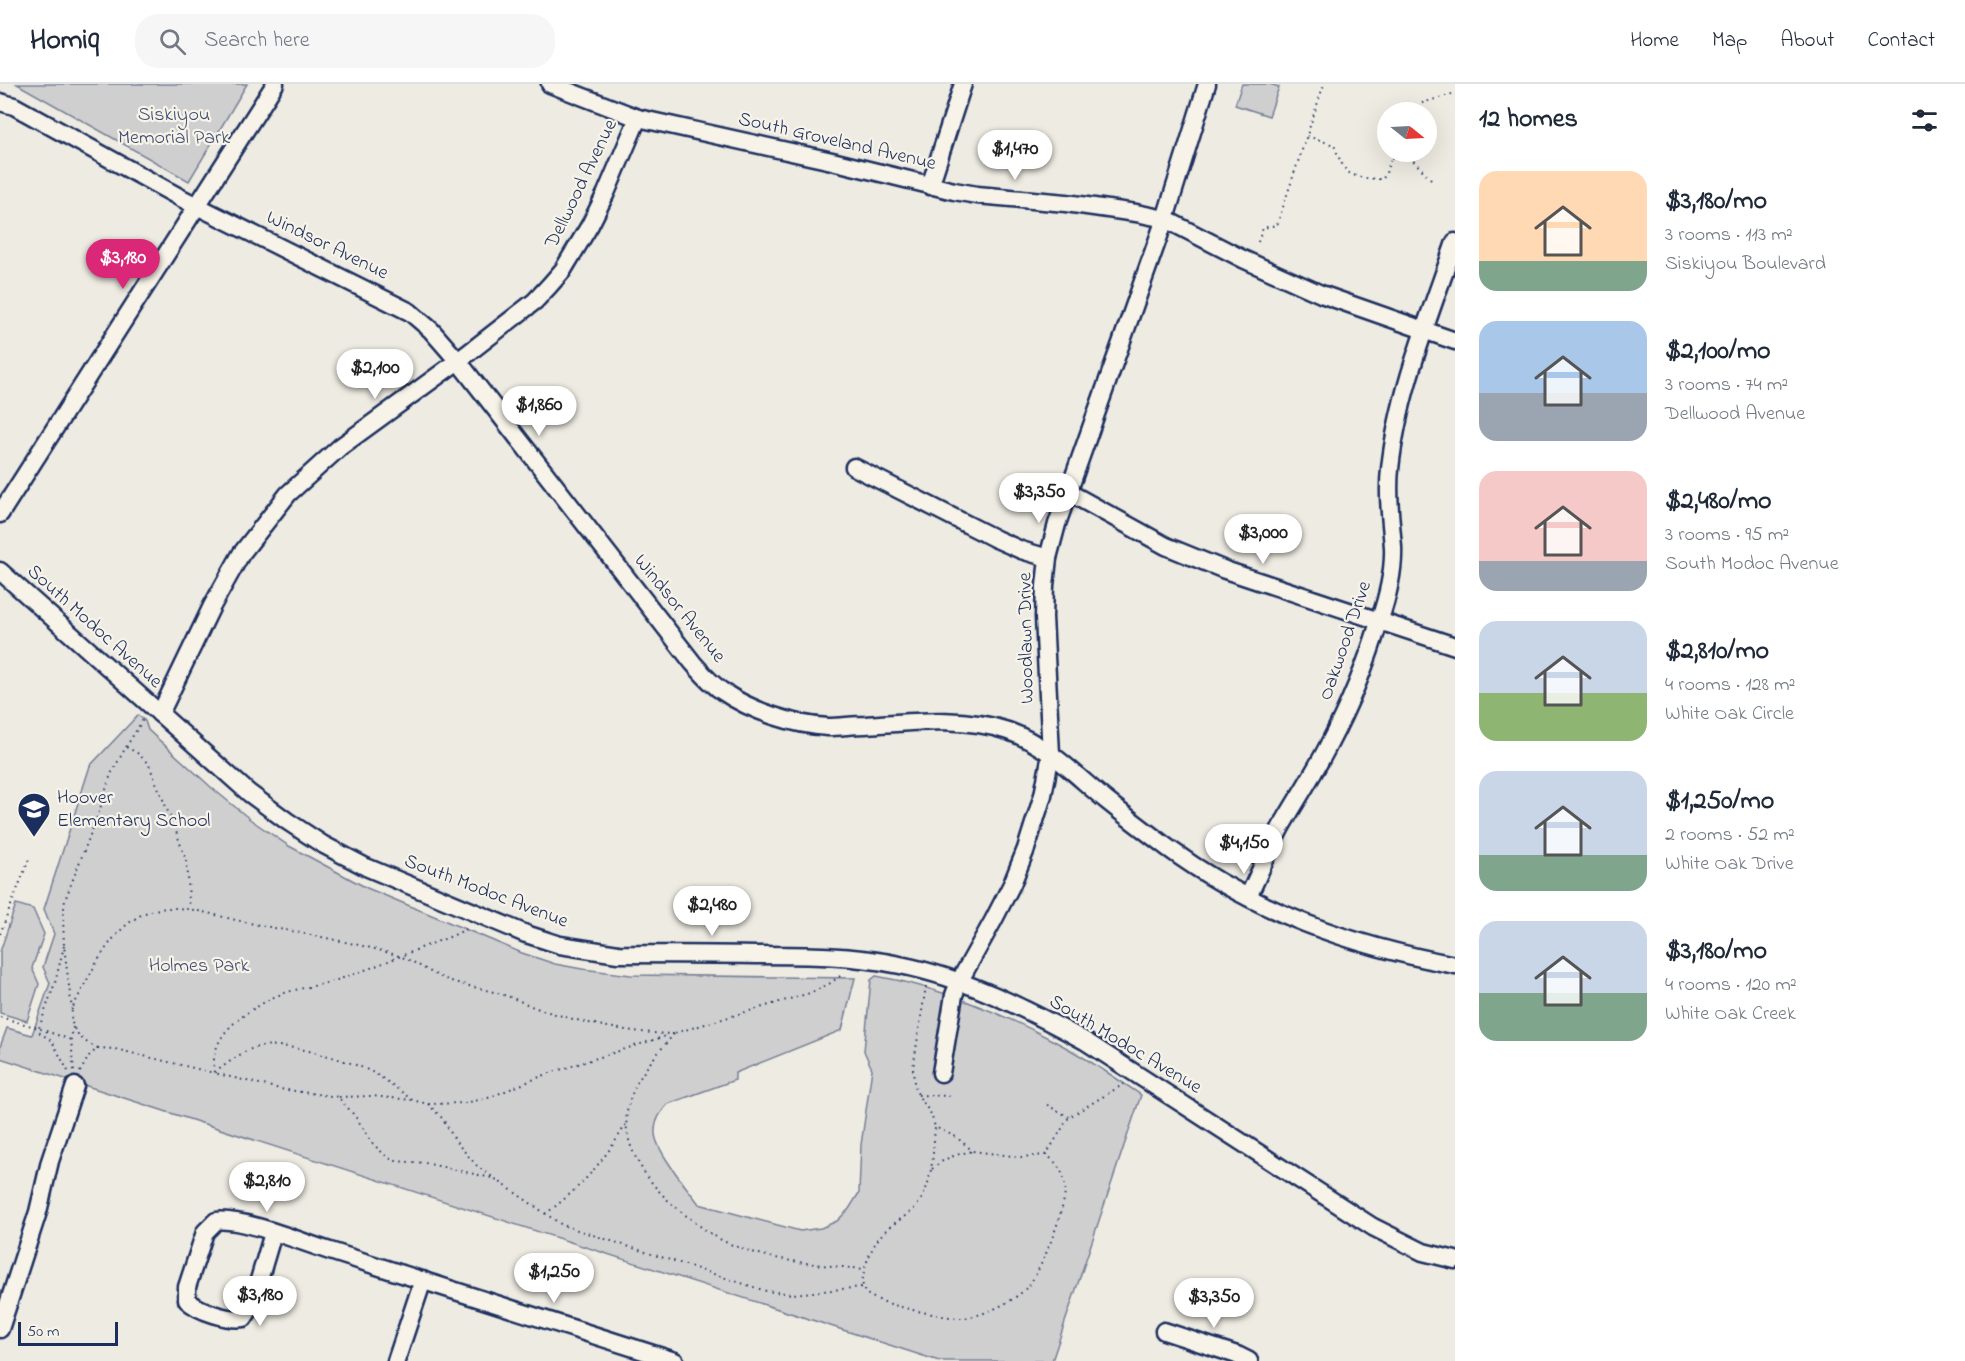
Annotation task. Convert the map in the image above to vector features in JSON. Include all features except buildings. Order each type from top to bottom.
[{"type":"street","points":[[0,514],[275,84]]},
{"type":"street","name":"South Groveland Avenue","points":[[550,84],[638,118],[930,186],[976,195],[1066,203],[1165,219],[1293,282],[1455,341]]},
{"type":"street","points":[[930,186],[963,84]]},
{"type":"street","name":"Woodlawn Drive","points":[[941,1073],[958,982],[993,921],[1026,849],[1043,795],[1051,754],[1044,617],[1048,558],[1057,524],[1165,219],[1207,84]]},
{"type":"street","name":"Windsor Avenue","points":[[0,102],[14,106],[198,206],[410,312],[431,330],[458,361],[693,663],[721,691],[780,718],[829,727],[928,721],[973,723],[1010,732],[1051,754],[1169,849],[1248,897],[1310,926],[1353,941],[1411,957],[1455,965]]},
{"type":"street","name":"Dellwood Avenue","points":[[152,716],[241,554],[288,494],[340,447],[458,361],[535,301],[563,270],[606,193],[638,118]]},
{"type":"street","name":"Oakwood Drive","points":[[1248,897],[1280,828],[1326,749],[1346,709],[1380,622],[1392,566],[1393,548],[1389,500],[1395,437],[1407,387],[1455,242]]},
{"type":"street","points":[[854,467],[1004,543],[1048,558]]},
{"type":"street","points":[[1068,492],[1166,546],[1225,570],[1455,646]]},
{"type":"street","name":"South Modoc Avenue","points":[[0,571],[152,716],[286,821],[322,844],[366,867],[526,934],[560,945],[618,954],[824,955],[902,965],[958,982],[1041,1017],[1085,1041],[1373,1227],[1424,1252],[1455,1260]]},
{"type":"street","points":[[0,1329],[38,1212],[50,1161],[75,1086]]},
{"type":"street","points":[[273,1233],[251,1307],[244,1318],[230,1318],[198,1308],[187,1300],[187,1287],[205,1232],[216,1221],[233,1220],[675,1361]]},
{"type":"street","points":[[396,1361],[423,1280]]},
{"type":"street","points":[[1164,1331],[1249,1361]]},
{"type":"path","points":[[1258,242],[1263,228],[1277,225],[1324,84]]},
{"type":"path","points":[[1426,102],[1455,93]]},
{"type":"path","points":[[1307,136],[1334,145],[1347,171],[1353,174],[1382,179],[1389,162]]},
{"type":"path","points":[[1415,162],[1433,181]]},
{"type":"path","points":[[75,1086],[71,1040],[72,1010],[64,946],[65,900],[111,774],[126,747],[152,716]]},
{"type":"path","points":[[126,747],[139,754],[149,765],[177,834],[186,861],[189,909]]},
{"type":"path","points":[[0,933],[29,859]]},
{"type":"path","points":[[72,1010],[113,938],[123,927],[145,913],[157,910],[189,909],[351,943],[399,956],[443,978],[589,1023],[642,1033],[674,1034]]},
{"type":"path","points":[[214,1073],[212,1058],[218,1042],[229,1028],[241,1017],[278,995],[334,981],[468,928]]},
{"type":"path","points":[[64,946],[55,983],[39,1028],[40,1033],[52,1041],[75,1086]]},
{"type":"path","points":[[73,1027],[80,1038],[98,1048],[115,1049],[280,1089],[338,1097],[372,1096],[412,1100],[428,1104],[465,1103],[488,1098],[547,1074],[810,993],[843,974]]},
{"type":"path","points":[[926,986],[913,1068],[918,1095],[931,1114],[935,1127],[931,1170],[922,1198],[915,1210],[888,1228],[871,1250],[862,1287],[866,1294],[877,1300],[953,1318],[982,1314],[1026,1288],[1042,1265],[1064,1200],[1065,1184],[1061,1171],[1054,1160],[1046,1155],[1020,1157],[973,1151],[940,1161],[931,1170]]},
{"type":"path","points":[[0,1017],[71,1040]]},
{"type":"path","points":[[674,1034],[634,1088],[628,1106],[626,1124],[632,1149],[647,1177],[679,1211],[729,1244],[785,1260],[865,1269]]},
{"type":"path","points":[[214,1073],[257,1047],[275,1044],[290,1046],[370,1071],[412,1100]]},
{"type":"path","points":[[75,1086],[81,1068],[98,1048]]},
{"type":"path","points":[[1046,1155],[1069,1117],[1118,1089],[1134,1072]]},
{"type":"path","points":[[918,1095],[954,1096]]},
{"type":"path","points":[[338,1097],[355,1116],[373,1144],[387,1157],[395,1161],[425,1163],[492,1178]]},
{"type":"path","points":[[428,1104],[443,1119],[465,1155],[492,1178],[562,1225],[766,1291],[792,1294],[862,1287]]},
{"type":"path","points":[[1047,1105],[1069,1117]]},
{"type":"path","points":[[545,1214],[562,1202],[592,1172],[626,1124]]},
{"type":"path","points":[[935,1127],[956,1137],[973,1151]]},
{"type":"green space","name":"Siskiyou Memorial Park","points":[[17,84],[247,84],[189,181]]},
{"type":"green space","points":[[1242,84],[1270,84],[1279,87],[1269,116],[1235,105]]},
{"type":"green space","name":"Holmes Park","points":[[138,715],[145,721],[148,730],[212,788],[251,820],[289,846],[367,888],[522,953],[555,964],[631,975],[855,978],[842,1030],[735,1073],[735,1080],[668,1104],[661,1114],[655,1129],[656,1140],[673,1169],[699,1204],[800,1231],[821,1228],[837,1221],[849,1209],[859,1193],[861,1145],[872,1069],[864,1051],[871,980],[876,976],[921,986],[1013,1020],[1076,1053],[1141,1095],[1052,1361],[939,1361],[0,1058],[0,1047],[7,1028],[32,1035],[50,983],[43,967],[54,934],[44,909],[90,766]]},
{"type":"green space","points":[[16,904],[33,909],[44,934],[32,968],[39,984],[27,1021],[0,1013],[0,952]]},
{"type":"place","name":"Hoover Elementary School","points":[[34,838]]}]
